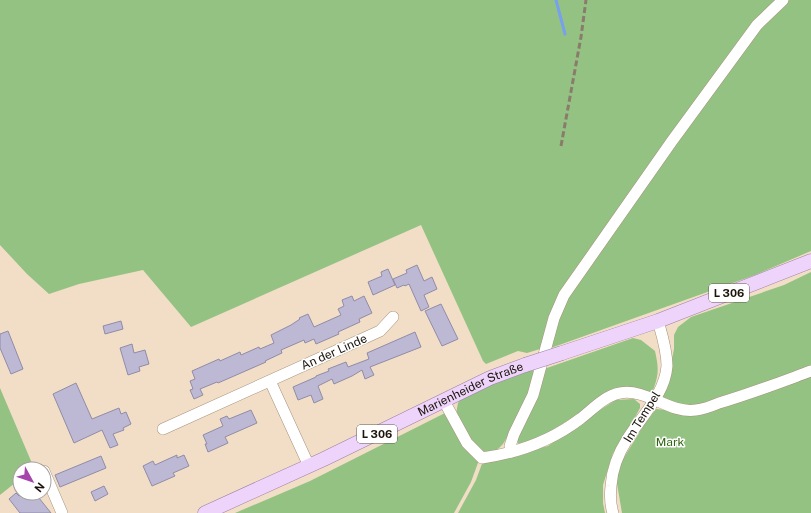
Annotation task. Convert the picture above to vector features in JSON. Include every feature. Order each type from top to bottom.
[{"type":"main road","name":"Marienheider Straße","points":[[205,513],[309,466],[490,378],[658,321],[811,261]]},
{"type":"street","points":[[511,452],[510,446],[514,434],[533,395],[554,318],[564,295],[672,141],[757,25],[783,0]]},
{"type":"street","name":"An der Linde","points":[[163,429],[380,331],[393,317]]},
{"type":"street","name":"Im Tempel","points":[[613,513],[610,494],[616,462],[628,438],[654,400],[664,379],[666,352],[658,321]]},
{"type":"street","points":[[444,401],[467,443],[482,458],[511,452],[539,443],[555,435],[580,419],[595,406],[619,393],[629,392],[642,395],[673,408],[696,410],[739,398],[811,371]]},
{"type":"street","points":[[270,381],[309,466]]},
{"type":"street","points":[[52,490],[62,513]]},
{"type":"green space","points":[[0,0],[780,0],[563,292],[540,349],[527,353],[518,351],[486,364],[483,361],[421,225],[191,327],[143,270],[79,284],[49,294],[27,274],[0,245]]},
{"type":"green space","points":[[786,0],[811,0],[811,251],[755,275],[548,349],[567,297],[758,27]]},
{"type":"green space","points":[[811,272],[811,369],[695,408],[673,406],[662,398],[668,380],[674,349],[674,335],[678,327],[691,317],[784,285]]},
{"type":"green space","points":[[633,338],[641,340],[655,351],[658,372],[652,393],[626,388],[577,415],[542,437],[519,445],[517,440],[544,369]]},
{"type":"green space","points":[[530,370],[536,372],[525,406],[503,444],[496,451],[488,452],[474,447],[456,414],[458,403],[461,399],[494,382]]},
{"type":"green space","name":"Mark","points":[[811,374],[811,513],[622,513],[615,472],[644,425],[656,409],[695,413]]},
{"type":"green space","points":[[0,388],[31,461],[12,461],[12,485],[0,495]]},
{"type":"green space","points":[[634,399],[640,404],[640,408],[613,453],[603,485],[603,503],[605,513],[458,513],[476,480],[483,461],[548,446],[583,420],[616,400]]},
{"type":"green space","points":[[445,413],[479,460],[471,482],[454,513],[235,513],[310,481]]},
{"type":"building","points":[[417,265],[424,281],[432,277],[437,289],[424,295],[429,307],[421,311],[409,284],[397,288],[393,279],[407,273],[406,270]]},
{"type":"building","points":[[388,269],[395,285],[373,295],[368,282],[382,276],[381,272]]},
{"type":"building","points":[[352,296],[354,301],[364,296],[372,313],[359,319],[360,322],[338,332],[339,334],[316,344],[314,339],[305,343],[304,340],[281,350],[282,353],[265,361],[266,362],[218,383],[217,382],[200,389],[203,395],[194,399],[190,390],[193,389],[190,381],[195,379],[192,371],[219,359],[220,361],[240,352],[241,355],[259,347],[260,349],[274,343],[271,335],[308,314],[314,327],[341,315],[338,309],[344,306],[342,300]]},
{"type":"building","points":[[441,304],[458,339],[442,346],[425,311]]},
{"type":"building","points":[[121,321],[123,329],[105,334],[103,326]]},
{"type":"building","points":[[8,331],[23,369],[11,374],[0,348],[0,334]]},
{"type":"building","points":[[415,332],[421,347],[370,367],[374,375],[365,379],[362,370],[334,384],[332,379],[318,386],[323,399],[314,403],[311,395],[298,400],[293,387],[329,371],[328,369],[346,362],[348,367],[369,359],[367,353]]},
{"type":"building","points":[[132,344],[134,353],[145,350],[149,364],[139,367],[140,371],[128,375],[120,348]]},
{"type":"building","points":[[76,383],[92,419],[119,408],[121,414],[126,412],[131,424],[123,428],[124,430],[113,434],[118,445],[110,448],[102,430],[74,443],[53,394]]},
{"type":"building","points":[[251,410],[257,423],[225,437],[228,443],[208,452],[205,444],[207,444],[203,435],[223,426],[220,419],[227,416],[229,419]]},
{"type":"building","points":[[177,455],[177,458],[184,455],[189,466],[173,473],[175,476],[152,486],[143,466],[153,461],[155,465]]},
{"type":"building","points":[[101,456],[106,468],[60,487],[55,475]]},
{"type":"building","points":[[104,486],[108,494],[95,501],[91,492]]},
{"type":"building","points":[[12,496],[12,501],[41,501],[51,513],[20,513],[9,499]]},
{"type":"waterway","points":[[556,0],[565,34]]},
{"type":"railway","points":[[561,146],[581,37],[586,0]]}]
